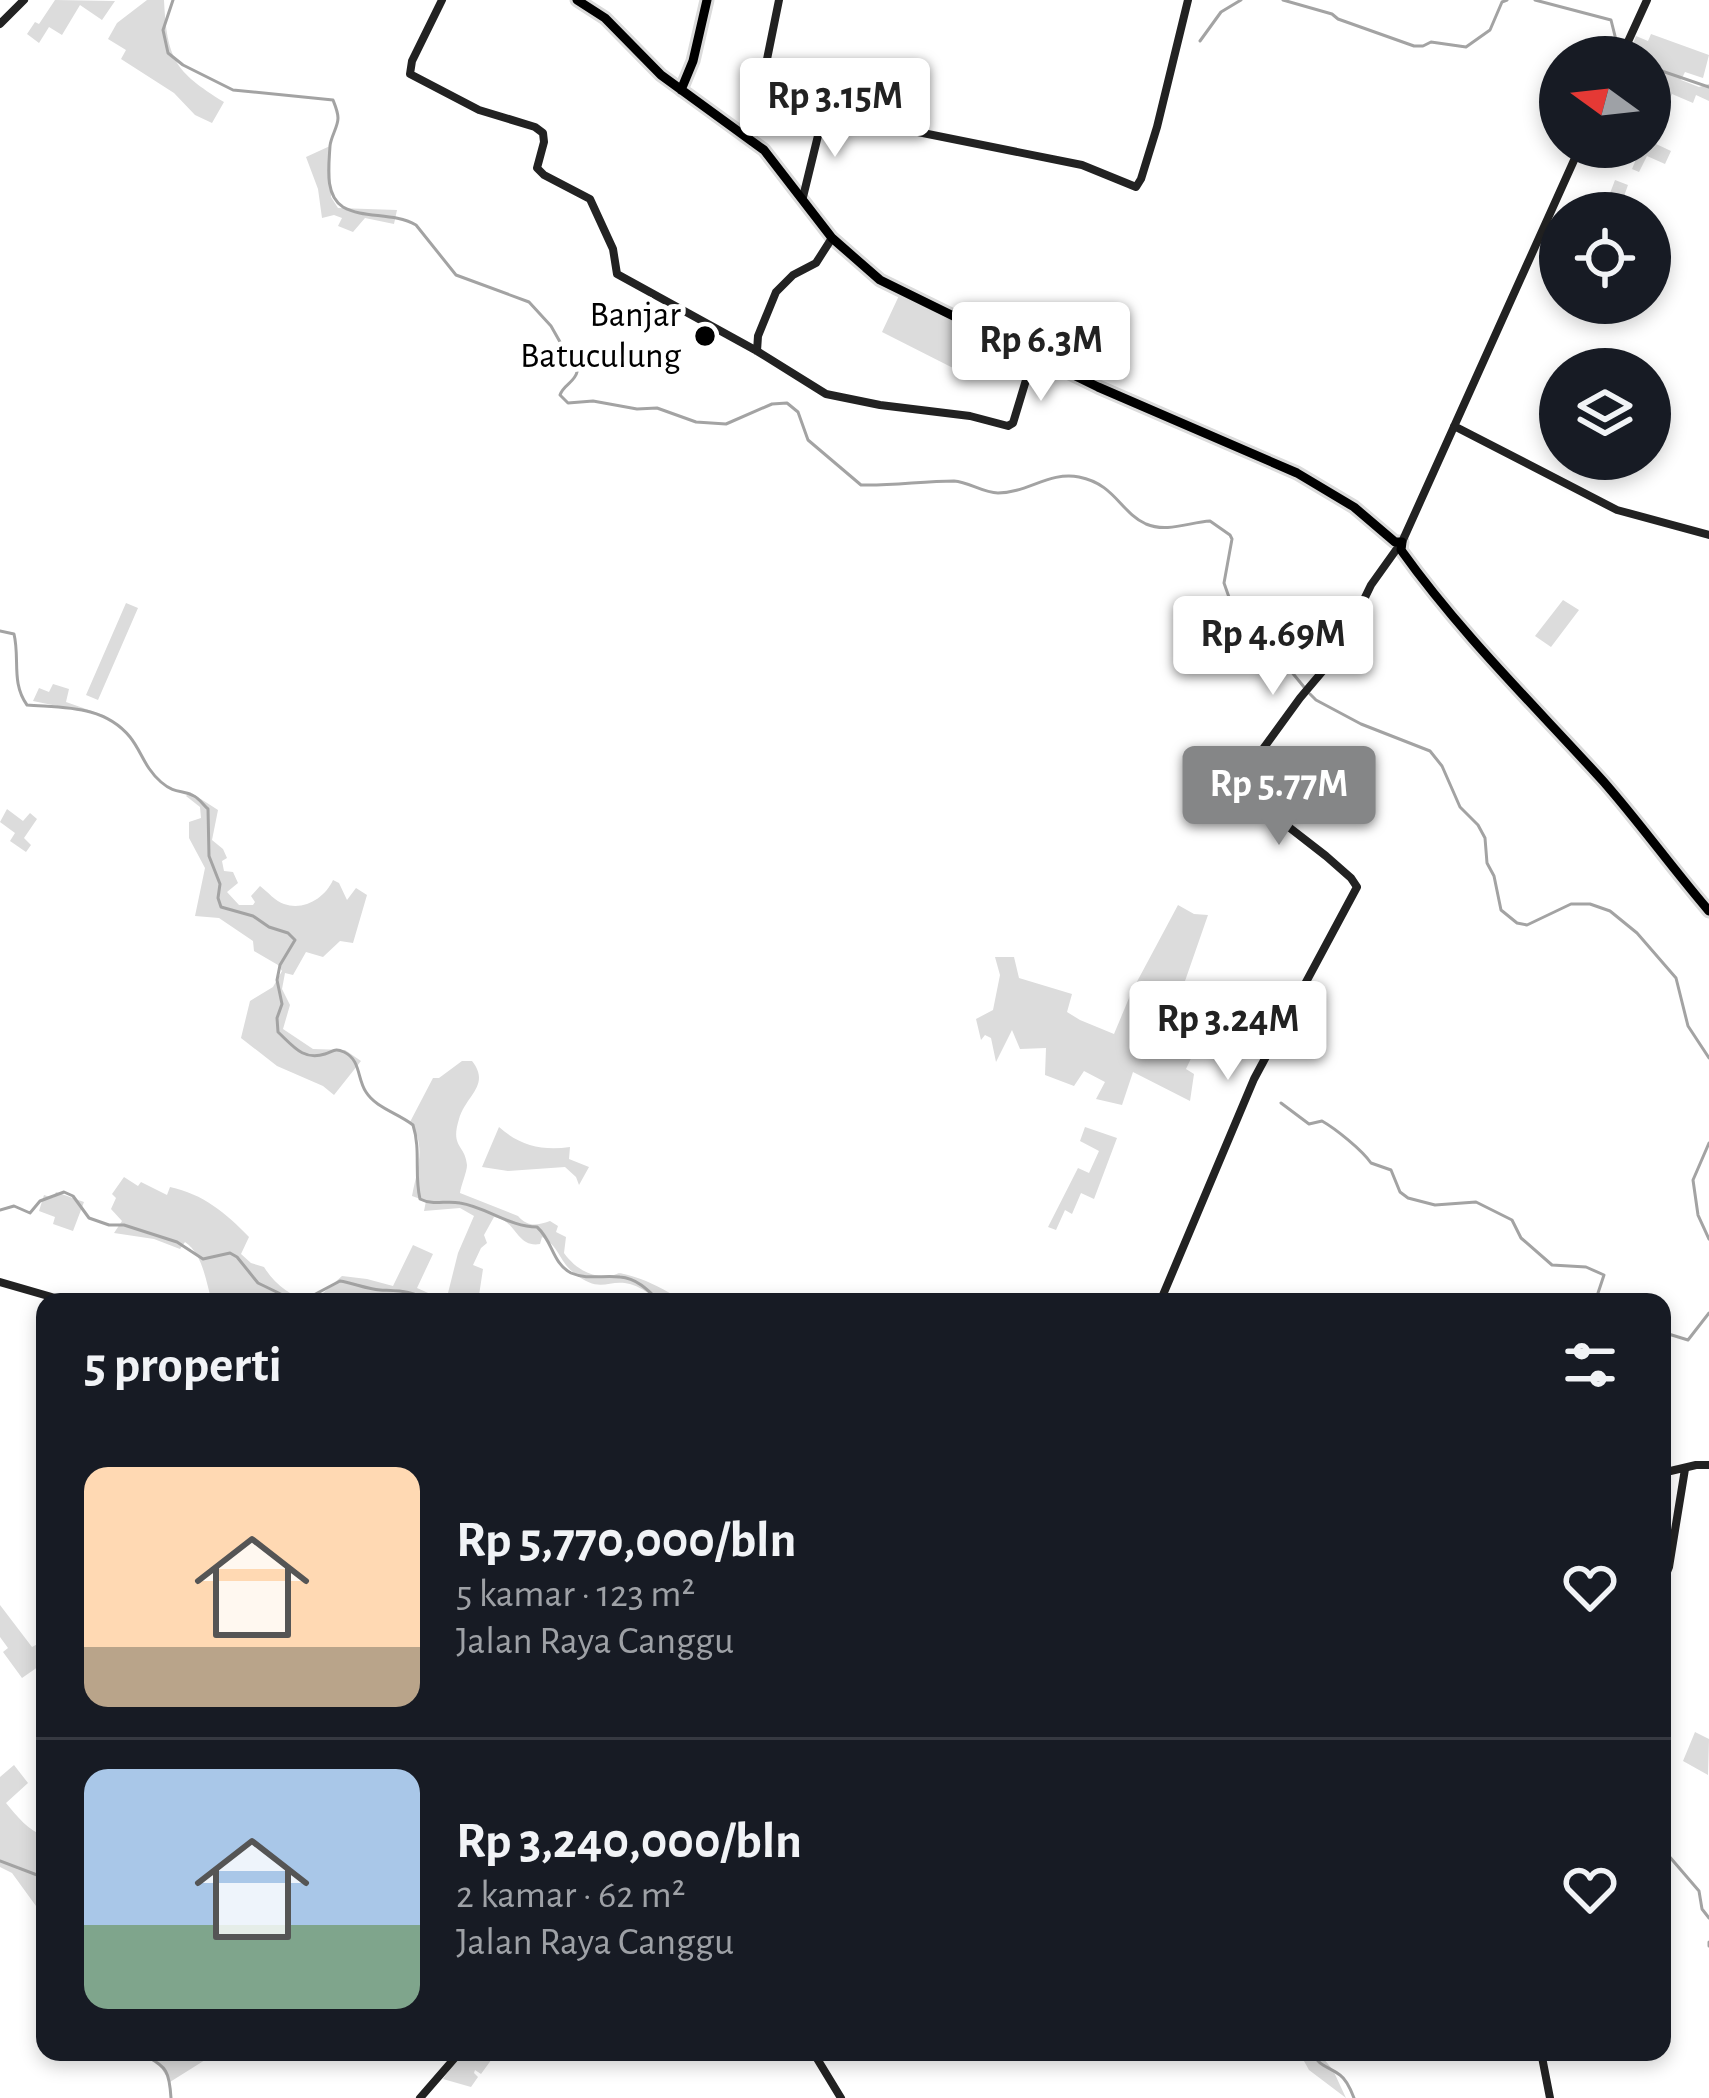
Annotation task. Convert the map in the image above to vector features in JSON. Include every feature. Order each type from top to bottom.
[{"type":"main road","points":[[577,0],[605,18],[661,75],[764,150],[832,238],[880,280],[1171,420],[1298,473],[1354,506],[1399,546],[1451,618],[1611,790],[1709,911]]},
{"type":"main road","points":[[682,90],[706,0]]},
{"type":"street","points":[[0,24],[24,0]]},
{"type":"street","points":[[442,0],[410,74],[479,110],[541,131],[544,137],[537,168],[592,202],[614,249],[617,274],[826,394],[880,405],[1008,426],[1015,419],[1033,356]]},
{"type":"street","points":[[779,0],[762,92],[773,100],[1096,169],[1131,187],[1140,182],[1188,0]]},
{"type":"street","points":[[1630,36],[1647,0]]},
{"type":"street","points":[[803,197],[824,111]]},
{"type":"street","points":[[1164,1293],[1254,1078],[1357,887],[1326,856],[1236,786],[1338,653],[1371,585],[1399,546],[1571,168]]},
{"type":"street","points":[[752,349],[780,287],[814,265],[832,238]]},
{"type":"street","points":[[1454,426],[1617,510],[1709,536]]},
{"type":"street","points":[[0,1282],[38,1293]]},
{"type":"street","points":[[1671,1471],[1709,1466]]},
{"type":"street","points":[[1671,1555],[1685,1468]]},
{"type":"street","points":[[420,2098],[452,2061]]},
{"type":"street","points":[[818,2061],[841,2098]]},
{"type":"street","points":[[1543,2061],[1550,2098]]},
{"type":"shaded area","points":[[55,0],[115,1],[102,20],[80,5],[62,35],[49,27],[39,43],[27,34]]},
{"type":"shaded area","points":[[147,0],[164,0],[176,62],[224,102],[212,123],[121,59],[126,50],[108,39],[117,23]]},
{"type":"shaded area","points":[[1671,41],[1709,55],[1703,78],[1685,72],[1681,80],[1699,87],[1709,84],[1709,101],[1696,95],[1693,103],[1672,94]]},
{"type":"shaded area","points":[[330,146],[331,197],[338,208],[397,210],[394,224],[365,218],[353,232],[338,226],[342,218],[322,218],[306,157]]},
{"type":"shaded area","points":[[1615,180],[1628,185],[1626,192],[1610,192]]},
{"type":"shaded area","points":[[904,285],[976,323],[955,369],[882,332]]},
{"type":"shaded area","points":[[1563,600],[1579,610],[1551,647],[1535,636]]},
{"type":"shaded area","points":[[126,603],[138,608],[98,700],[86,695]]},
{"type":"shaded area","points":[[53,684],[69,689],[66,702],[106,716],[33,701],[39,688],[49,692]]},
{"type":"shaded area","points":[[190,792],[218,810],[212,840],[227,858],[222,861],[224,871],[233,872],[238,883],[227,892],[239,905],[253,905],[251,896],[260,886],[281,903],[306,904],[333,880],[347,900],[356,888],[367,895],[353,943],[340,941],[323,957],[306,952],[293,975],[285,973],[282,989],[290,1005],[283,1029],[313,1049],[345,1050],[361,1061],[334,1095],[277,1066],[241,1038],[250,1001],[273,987],[282,971],[254,951],[253,941],[219,918],[195,916],[205,868],[189,838],[189,822],[201,818],[200,807],[186,796]]},
{"type":"shaded area","points":[[7,809],[23,821],[30,813],[37,819],[24,838],[31,845],[26,852],[10,841],[15,833],[0,822]]},
{"type":"shaded area","points":[[1178,905],[1208,915],[1185,981],[1221,995],[1186,1069],[1194,1074],[1190,1101],[1133,1072],[1122,1105],[1096,1099],[1105,1082],[1084,1071],[1074,1086],[1045,1075],[1046,1048],[1020,1049],[1012,1030],[996,1062],[991,1038],[985,1035],[981,1040],[976,1019],[993,1010],[1000,975],[995,957],[1014,957],[1019,978],[1072,994],[1067,1012],[1114,1034]]},
{"type":"shaded area","points":[[462,1061],[472,1061],[479,1077],[457,1128],[467,1165],[460,1193],[529,1224],[550,1221],[558,1226],[556,1232],[566,1237],[564,1253],[583,1271],[601,1276],[621,1273],[670,1293],[583,1280],[548,1241],[542,1237],[540,1244],[526,1242],[508,1223],[494,1217],[484,1235],[487,1243],[473,1265],[483,1269],[479,1293],[448,1293],[474,1216],[460,1208],[424,1211],[426,1201],[412,1196],[419,1149],[410,1122],[433,1078]]},
{"type":"shaded area","points":[[499,1127],[532,1146],[570,1147],[569,1159],[589,1167],[579,1185],[565,1167],[508,1171],[482,1167]]},
{"type":"shaded area","points":[[1085,1127],[1117,1138],[1094,1199],[1081,1193],[1072,1214],[1065,1210],[1056,1230],[1048,1227],[1078,1168],[1089,1173],[1099,1151],[1080,1141]]},
{"type":"shaded area","points":[[124,1177],[167,1195],[170,1187],[193,1194],[249,1237],[241,1254],[264,1267],[290,1293],[209,1293],[200,1261],[185,1242],[180,1249],[114,1233],[122,1221],[111,1209],[116,1198],[112,1194]]},
{"type":"shaded area","points":[[56,1192],[84,1202],[73,1231],[53,1224],[55,1217],[39,1211],[44,1195],[53,1198]]},
{"type":"shaded area","points":[[413,1245],[433,1254],[417,1288],[428,1293],[323,1293],[342,1276],[393,1286]]},
{"type":"shaded area","points":[[0,1605],[32,1647],[36,1645],[36,1668],[22,1678],[3,1652],[8,1648],[0,1637]]},
{"type":"shaded area","points":[[1695,1732],[1709,1739],[1708,1775],[1683,1761]]},
{"type":"shaded area","points":[[14,1765],[28,1783],[6,1803],[36,1831],[36,1906],[12,1873],[0,1867],[0,1777]]},
{"type":"shaded area","points":[[157,2061],[203,2061],[170,2082]]},
{"type":"shaded area","points":[[455,2061],[490,2061],[481,2074],[475,2070],[478,2077],[471,2087],[443,2079]]},
{"type":"shaded area","points":[[1304,2061],[1326,2061],[1346,2098]]},
{"type":"waterway","points":[[173,0],[163,30],[168,53],[183,65],[233,90],[333,100],[338,118],[329,170],[337,202],[351,211],[416,225],[456,275],[529,302],[551,326],[577,372],[560,395],[568,403],[657,408],[696,422],[726,424],[772,404],[787,403],[798,412],[808,440],[861,485],[954,481],[998,493],[1058,477],[1079,477],[1101,486],[1146,524],[1170,527],[1210,521],[1232,539],[1224,583],[1231,603],[1246,626],[1262,636],[1304,687]]},
{"type":"waterway","points":[[1200,41],[1221,12],[1241,0]]},
{"type":"waterway","points":[[1283,0],[1414,46],[1431,42],[1466,47],[1490,30],[1507,0]]},
{"type":"waterway","points":[[1535,0],[1611,20],[1615,36]]},
{"type":"waterway","points":[[1671,74],[1709,87]]},
{"type":"waterway","points":[[0,631],[14,634],[17,679],[27,705],[83,710],[108,719],[130,737],[161,782],[194,796],[208,809],[209,856],[220,884],[221,907],[253,916],[295,940],[277,980],[282,1004],[278,1032],[304,1054],[336,1050],[349,1055],[370,1098],[413,1125],[420,1199],[470,1205],[537,1227],[571,1273],[626,1278],[650,1293]]},
{"type":"waterway","points":[[1310,694],[1361,724],[1430,751],[1460,807],[1485,838],[1501,910],[1517,923],[1527,925],[1571,904],[1590,904],[1610,911],[1637,933],[1676,978],[1688,1026],[1709,1058]]},
{"type":"waterway","points":[[1281,1103],[1309,1124],[1322,1121],[1371,1163],[1391,1170],[1400,1192],[1408,1198],[1435,1205],[1476,1202],[1512,1220],[1521,1238],[1552,1265],[1586,1267],[1604,1275],[1598,1293]]},
{"type":"waterway","points":[[1709,1143],[1693,1180],[1698,1215],[1709,1239]]},
{"type":"waterway","points":[[0,1210],[14,1206],[30,1213],[40,1201],[64,1192],[73,1196],[89,1218],[177,1242],[203,1259],[230,1253],[258,1283],[279,1293]]},
{"type":"waterway","points":[[317,1293],[340,1281],[411,1293]]},
{"type":"waterway","points":[[1671,1335],[1688,1340],[1709,1313]]},
{"type":"waterway","points":[[1671,1858],[1699,1891],[1709,1918]]},
{"type":"waterway","points":[[0,1861],[36,1875]]},
{"type":"waterway","points":[[155,2061],[169,2080],[171,2098]]},
{"type":"waterway","points":[[1319,2061],[1342,2077],[1354,2098]]},
{"type":"place","name":"Banjar Batuculung","points":[[705,336]]}]
